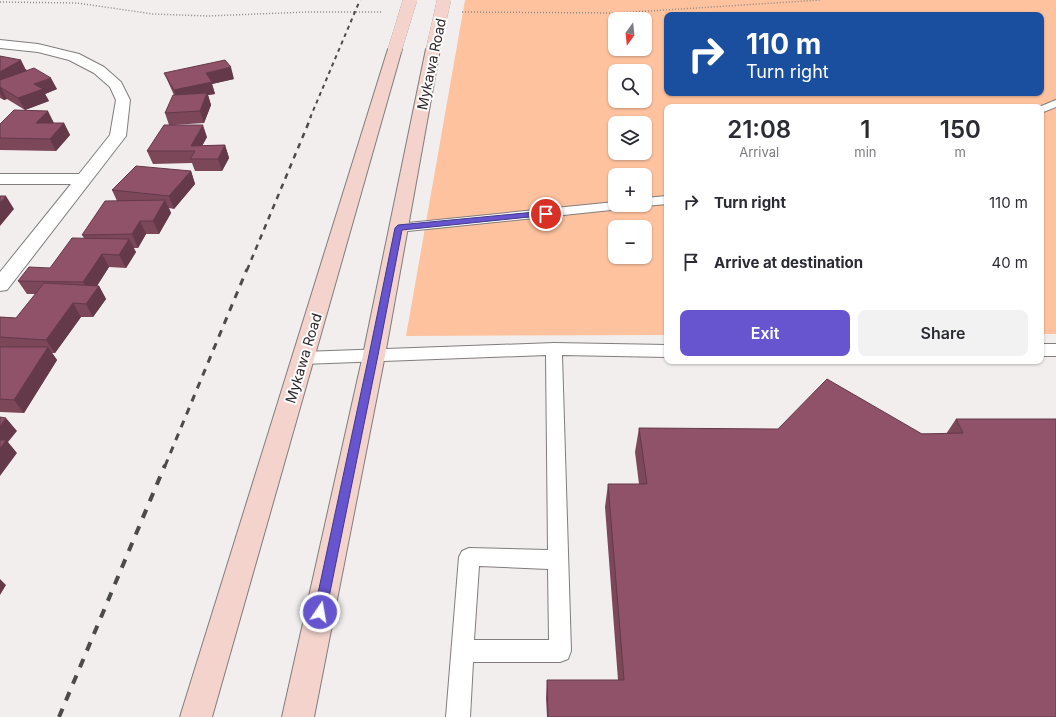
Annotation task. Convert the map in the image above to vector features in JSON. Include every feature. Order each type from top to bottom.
[{"type":"main road","name":"Mykawa Road","points":[[196,717],[410,0]]},
{"type":"main road","name":"Mykawa Road","points":[[298,717],[374,355],[433,49],[444,0]]},
{"type":"street","points":[[0,44],[38,48],[74,57],[100,70],[116,85],[123,100],[118,136],[82,179],[0,285]]},
{"type":"street","points":[[0,179],[82,179]]},
{"type":"lane","points":[[1044,109],[1056,103]]},
{"type":"lane","points":[[652,201],[664,200]]},
{"type":"lane","points":[[398,228],[508,218],[608,206]]},
{"type":"lane","points":[[303,358],[554,349],[664,352]]},
{"type":"lane","points":[[463,651],[560,650],[554,349]]},
{"type":"lane","points":[[1044,350],[1056,350]]},
{"type":"lane","points":[[458,717],[469,557],[558,560]]},
{"type":"shaded area","points":[[465,0],[1056,0],[1056,334],[1044,334],[1044,104],[664,104],[664,335],[406,336]]},
{"type":"building","points":[[0,56],[21,60],[0,72]]},
{"type":"building","points":[[225,60],[231,67],[206,73],[212,82],[174,90],[164,73]]},
{"type":"building","points":[[34,68],[51,78],[34,84],[43,89],[18,98],[0,87],[0,80]]},
{"type":"building","points":[[207,93],[200,111],[165,113],[173,95]]},
{"type":"building","points":[[14,110],[48,111],[36,123],[64,123],[50,139],[0,138],[0,124]]},
{"type":"building","points":[[164,125],[203,125],[191,146],[225,145],[218,159],[190,159],[195,151],[147,151]]},
{"type":"building","points":[[136,166],[191,171],[169,196],[112,190]]},
{"type":"building","points":[[0,196],[6,196],[0,203]]},
{"type":"building","points":[[165,200],[153,221],[140,221],[132,234],[82,235],[105,201]]},
{"type":"building","points":[[72,238],[129,239],[119,255],[102,254],[83,282],[18,281],[29,267],[50,268]]},
{"type":"building","points":[[44,283],[99,286],[86,304],[73,303],[46,340],[0,337],[0,317],[16,318]]},
{"type":"building","points":[[0,347],[48,347],[14,400],[0,399]]},
{"type":"building","points":[[827,379],[922,434],[963,433],[956,419],[1056,419],[1056,717],[548,717],[547,680],[624,680],[608,484],[647,484],[639,428],[778,429]]},
{"type":"building","points":[[0,417],[6,418],[0,426]]},
{"type":"building","points":[[0,440],[6,440],[0,449]]},
{"type":"railway","points":[[310,118],[360,0]]},
{"type":"railway","points":[[247,270],[311,117]]},
{"type":"railway","points":[[165,466],[247,269]]},
{"type":"railway","points":[[59,717],[165,465]]},
{"type":"route","points":[[320,612],[374,355],[398,228],[546,214]]}]
